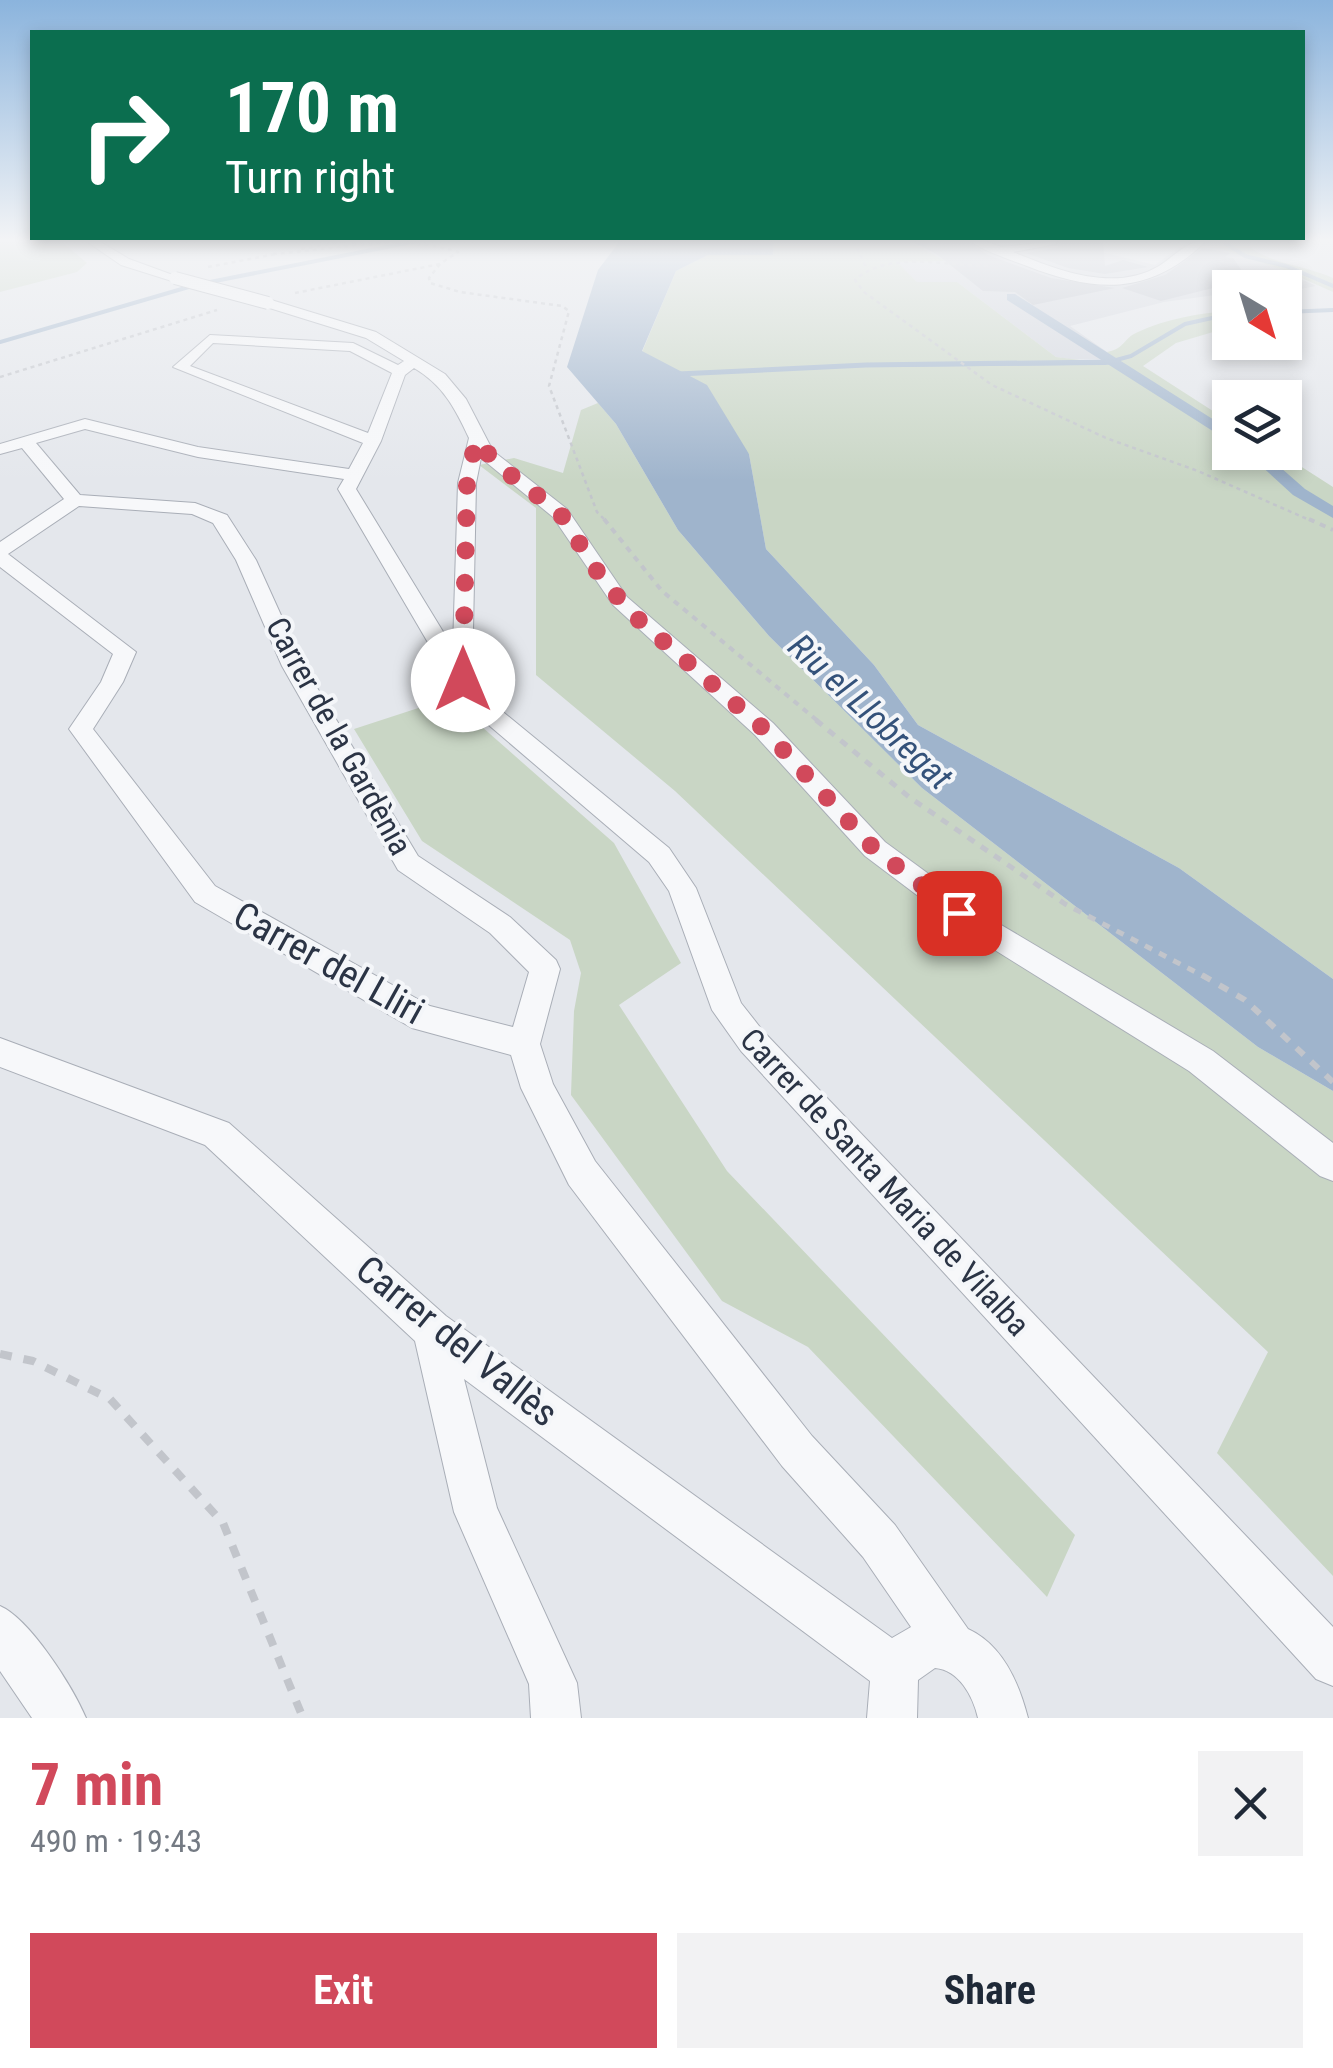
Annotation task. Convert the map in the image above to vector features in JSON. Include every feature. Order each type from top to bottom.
[{"type":"street","points":[[337,321],[355,328],[399,360]]},
{"type":"street","points":[[333,346],[349,341],[355,328]]},
{"type":"street","points":[[374,440],[180,368],[210,340],[353,347],[399,360]]},
{"type":"street","points":[[333,346],[356,341],[450,387],[476,440],[499,466],[560,513],[604,582],[639,620],[764,729],[875,850],[903,874],[976,924],[1201,1062],[1333,1164]]},
{"type":"street","points":[[0,449],[28,443],[70,425],[85,424],[198,452],[353,475],[374,440],[399,360]]},
{"type":"street","points":[[463,680],[467,483],[476,440]]},
{"type":"street","points":[[0,554],[74,500],[28,443]]},
{"type":"street","name":"Carrer de Santa Maria de Vilalba","points":[[353,475],[347,488],[472,698],[659,855],[682,888],[728,1010],[752,1041],[1333,1662]]},
{"type":"street","name":"Carrer de la Gardènia","points":[[74,500],[194,509],[220,519],[246,560],[293,666],[408,863],[500,925],[545,969],[524,1044]]},
{"type":"street","name":"Carrer del Lliri","points":[[0,554],[125,652],[112,682],[81,729],[205,894],[422,1018],[524,1044]]},
{"type":"street","points":[[524,1044],[538,1088],[582,1173],[797,1451],[879,1541],[951,1645],[979,1664],[1000,1698],[1003,1718]]},
{"type":"street","name":"Carrer del Vallès","points":[[0,1052],[217,1134],[432,1330],[894,1695]]},
{"type":"street","points":[[432,1330],[476,1512],[553,1682],[556,1718]]},
{"type":"street","points":[[0,1630],[61,1718]]},
{"type":"street","points":[[894,1695],[910,1653],[929,1643],[951,1645]]},
{"type":"path","points":[[0,377],[179,321]]},
{"type":"path","points":[[566,321],[549,386],[566,438],[597,512],[620,534],[662,591],[909,797],[1066,904],[1244,1000],[1333,1082]]},
{"type":"path","points":[[906,321],[992,385],[1106,438],[1198,472],[1333,530]]},
{"type":"path","points":[[0,1354],[33,1361],[110,1398],[223,1524],[303,1718]]},
{"type":"shaded area","points":[[1009,321],[1089,321],[1070,326],[1117,359],[1056,357]]},
{"type":"green space","points":[[655,321],[1009,321],[1056,357],[1096,362],[1115,359],[1107,352],[1148,327],[1168,321],[1212,321],[1212,332],[1176,343],[1143,366],[1212,410],[1212,470],[1302,467],[1333,487],[1333,979],[1179,868],[918,725],[874,665],[766,549],[749,454],[642,352]]},
{"type":"green space","points":[[598,403],[616,424],[678,530],[769,636],[922,788],[1258,1047],[1333,1091],[1333,1576],[1217,1453],[1268,1352],[675,791],[536,675],[536,508],[479,465],[514,458],[563,473],[581,410]]},
{"type":"green space","points":[[449,698],[614,843],[681,963],[619,1005],[727,1171],[1075,1535],[1047,1597],[808,1347],[722,1301],[571,1095],[574,1011],[581,973],[570,940],[422,841],[354,729]]},
{"type":"water","name":"Riu el Llobregat","points":[[582,321],[655,321],[642,351],[707,385],[749,454],[766,549],[874,665],[918,725],[1179,868],[1333,979],[1333,1091],[1258,1047],[922,788],[769,636],[678,530],[616,424],[567,367]]},
{"type":"waterway","points":[[0,342],[71,321]]},
{"type":"waterway","points":[[1047,321],[1212,426]]},
{"type":"waterway","points":[[1109,362],[1131,356],[1185,324],[1198,321]]},
{"type":"waterway","points":[[678,374],[866,365],[1109,362]]},
{"type":"waterway","points":[[882,365],[1109,362]]},
{"type":"waterway","points":[[1274,470],[1333,513]]},
{"type":"route","points":[[463,680],[467,483],[476,440],[499,466],[560,513],[604,582],[639,620],[764,729],[875,850],[959,913]]}]
